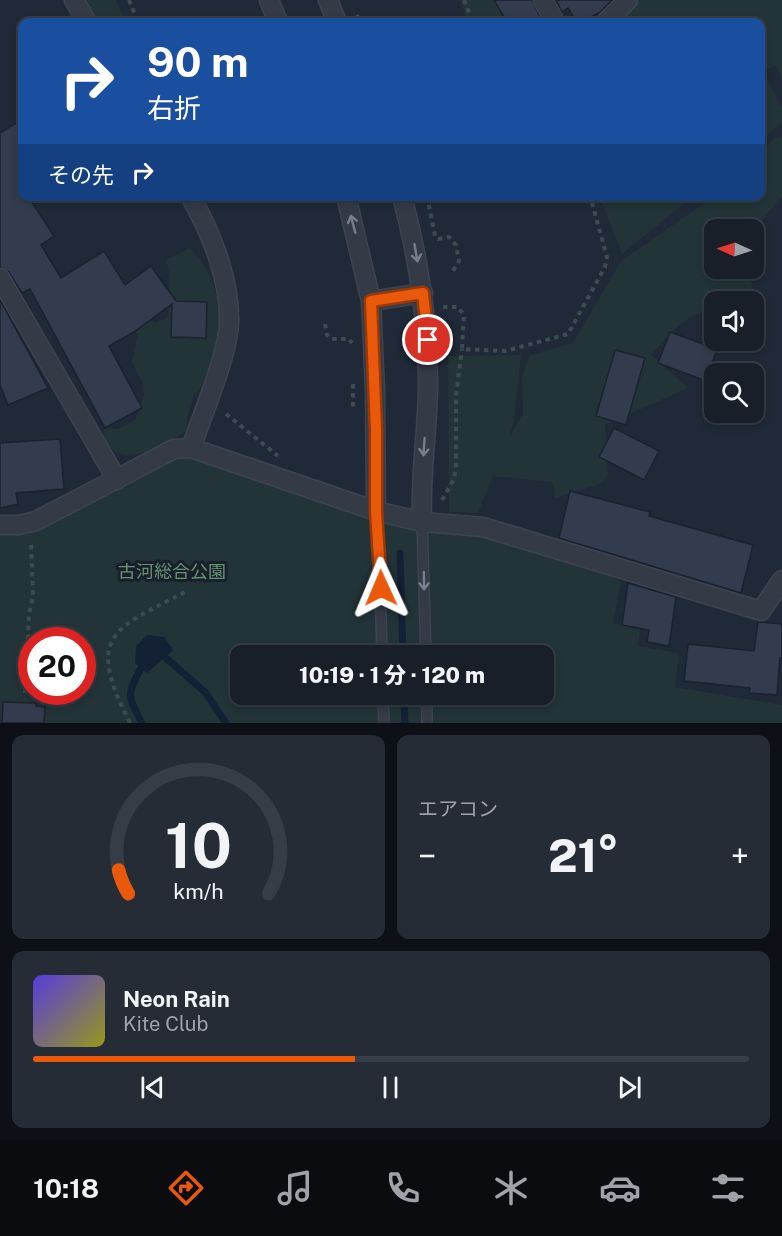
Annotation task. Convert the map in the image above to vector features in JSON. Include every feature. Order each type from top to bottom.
[{"type":"street","points":[[74,0],[85,18]]},
{"type":"street","points":[[268,0],[276,18]]},
{"type":"street","points":[[328,0],[335,18]]},
{"type":"street","points":[[543,0],[553,18]]},
{"type":"street","points":[[610,18],[628,0]]},
{"type":"street","points":[[191,448],[225,348],[230,321],[226,291],[208,228],[193,201]]},
{"type":"street","points":[[347,201],[371,301],[375,390],[376,512]]},
{"type":"street","points":[[403,201],[423,293],[428,340],[422,522]]},
{"type":"street","points":[[0,278],[117,480]]},
{"type":"street","points":[[371,301],[423,293]]},
{"type":"street","points":[[0,525],[28,524],[174,449],[191,448],[376,512],[422,522],[483,527],[761,611],[782,580]]},
{"type":"lane","points":[[376,512],[380,542],[382,645]]},
{"type":"lane","points":[[422,522],[426,645]]},
{"type":"lane","points":[[383,705],[384,723]]},
{"type":"lane","points":[[427,705],[427,723]]},
{"type":"path","points":[[129,0],[136,18]]},
{"type":"path","points":[[464,0],[471,18]]},
{"type":"path","points":[[428,201],[435,236],[449,237],[456,245],[459,261],[453,271]]},
{"type":"path","points":[[462,349],[504,351],[568,334],[605,267],[607,257],[591,201]]},
{"type":"path","points":[[437,506],[454,479],[456,468],[456,395],[465,315],[462,309],[438,307]]},
{"type":"path","points":[[325,324],[327,335],[331,339],[349,339],[352,344],[352,355]]},
{"type":"path","points":[[353,378],[353,412]]},
{"type":"path","points":[[226,414],[282,459]]},
{"type":"path","points":[[28,524],[33,595],[28,627]]},
{"type":"path","points":[[130,723],[113,688],[107,653],[109,645],[120,629],[188,591]]},
{"type":"green space","points":[[83,0],[116,0],[124,18],[94,18]]},
{"type":"green space","points":[[460,0],[506,0],[517,18],[467,18]]},
{"type":"green space","points":[[640,0],[782,0],[782,78],[776,66],[765,70],[765,18],[623,18]]},
{"type":"green space","points":[[765,78],[782,108],[782,123],[765,138]]},
{"type":"green space","points":[[782,136],[782,196],[763,219],[704,219],[704,279],[750,279],[753,291],[704,291],[704,312],[686,320],[651,355],[688,388],[605,425],[608,473],[603,483],[555,498],[553,482],[494,476],[496,469],[478,513],[449,512],[448,356],[521,355],[514,421],[509,438],[523,413],[522,376],[530,355],[573,343],[621,261],[707,201],[765,201],[765,167],[767,167],[765,165],[765,148],[774,139]]},
{"type":"green space","points":[[602,201],[687,201],[622,254]]},
{"type":"green space","points":[[190,248],[211,279],[216,295],[218,330],[210,366],[192,400],[186,431],[143,453],[131,455],[121,453],[111,448],[102,438],[105,428],[118,429],[135,420],[144,395],[143,384],[132,363],[138,335],[128,322],[140,315],[155,323],[168,317],[170,276],[166,260]]},
{"type":"green space","name":"古河総合公園","points":[[174,449],[376,511],[526,539],[621,581],[613,623],[640,630],[638,646],[679,653],[675,687],[782,705],[782,723],[0,723],[0,525],[19,525]]},
{"type":"water","points":[[147,635],[164,637],[173,650],[147,673],[135,663],[136,646]]},
{"type":"building","points":[[494,0],[532,0],[540,18],[505,18]]},
{"type":"building","points":[[556,0],[612,0],[600,12],[589,18],[574,18],[568,8],[562,12]]},
{"type":"building","points":[[18,122],[18,201],[31,201],[54,236],[41,245],[61,278],[104,251],[125,285],[151,266],[176,301],[207,302],[206,338],[171,337],[172,304],[134,332],[109,346],[142,408],[105,428],[30,289],[22,293],[9,272],[0,267],[0,133]]},
{"type":"building","points":[[0,300],[48,388],[8,405],[0,385]]},
{"type":"building","points":[[670,332],[704,344],[704,351],[716,351],[712,363],[704,363],[704,380],[658,363]]},
{"type":"building","points":[[615,350],[645,358],[626,425],[596,416]]},
{"type":"building","points":[[614,428],[659,451],[644,480],[599,457]]},
{"type":"building","points":[[60,439],[64,489],[16,493],[18,504],[0,508],[0,443]]},
{"type":"building","points":[[570,491],[650,512],[649,516],[753,545],[741,593],[559,538]]},
{"type":"building","points":[[628,583],[676,597],[669,646],[647,642],[649,630],[622,625]]},
{"type":"building","points":[[758,622],[782,624],[782,658],[780,658],[777,695],[749,693],[750,688],[684,681],[688,644],[754,651]]},
{"type":"building","points":[[3,702],[45,707],[44,723],[2,723]]},
{"type":"waterway","points":[[400,553],[403,645]]},
{"type":"waterway","points":[[166,658],[205,692],[226,723]]},
{"type":"waterway","points":[[140,670],[132,686],[130,697],[142,723]]},
{"type":"waterway","points":[[404,705],[405,723]]},
{"type":"route","points":[[381,588],[380,542],[376,512],[377,450],[371,301],[423,293],[428,340]]}]
